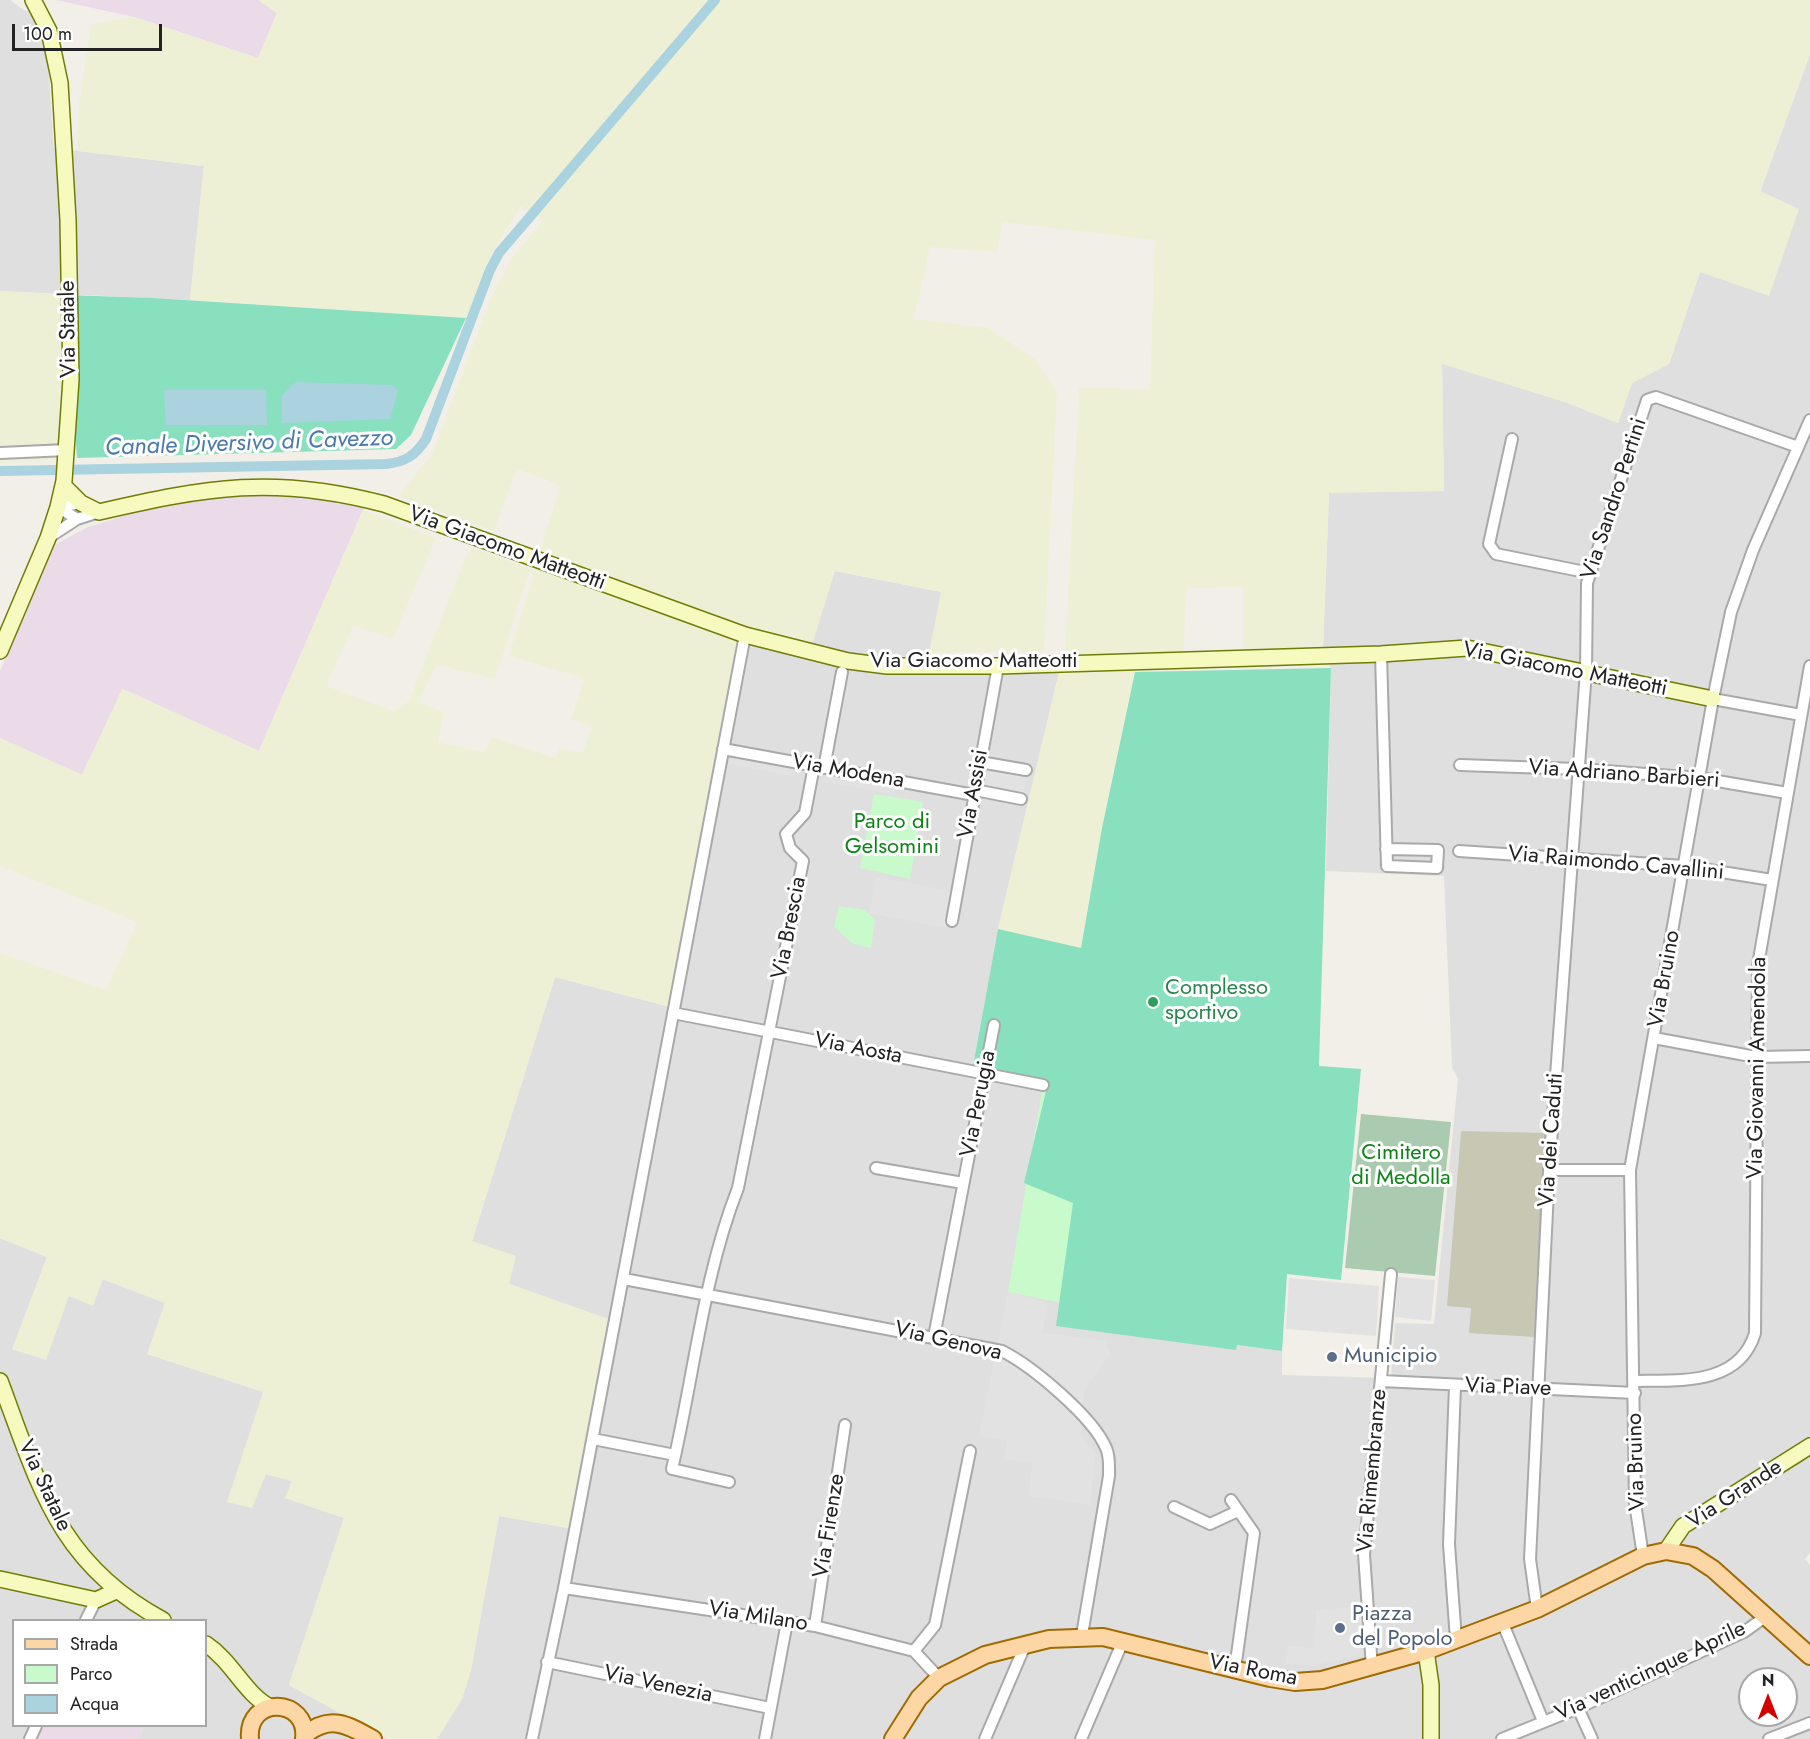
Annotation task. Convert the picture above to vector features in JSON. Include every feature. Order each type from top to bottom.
[{"type":"main road","name":"Via Roma","points":[[893,1739],[919,1698],[939,1678],[985,1655],[1026,1643],[1082,1635],[1123,1641],[1295,1682],[1322,1680],[1344,1668],[1372,1668],[1503,1624],[1537,1610],[1643,1556],[1666,1551]]},
{"type":"main road","points":[[1666,1551],[1693,1556],[1713,1569],[1810,1656]]},
{"type":"main road","points":[[250,1739],[249,1731],[255,1717],[270,1707],[289,1709],[299,1717],[323,1724],[343,1723],[374,1739]]},
{"type":"main road","points":[[299,1717],[304,1737],[323,1724]]},
{"type":"street","name":"Via Statale","points":[[0,651],[48,538],[58,507],[64,483],[71,380],[68,243],[60,83],[49,31],[33,0]]},
{"type":"street","name":"Via Sandro Pertini","points":[[1586,671],[1587,583],[1647,400],[1656,398],[1798,447]]},
{"type":"street","name":"Via Bruino","points":[[1643,1556],[1635,1503],[1635,1381],[1630,1170],[1713,699],[1735,601],[1753,550],[1810,420]]},
{"type":"street","points":[[1512,439],[1489,544],[1496,554],[1590,573]]},
{"type":"street","points":[[0,453],[66,455]]},
{"type":"street","points":[[64,483],[81,503],[99,513]]},
{"type":"street","name":"Via Giacomo Matteotti","points":[[99,513],[230,487],[290,486],[325,490],[384,504],[745,635],[848,661],[886,666],[998,666],[1381,654],[1467,648],[1801,715]]},
{"type":"street","points":[[58,507],[81,503]]},
{"type":"street","points":[[58,507],[77,519]]},
{"type":"street","points":[[48,538],[77,519],[99,513]]},
{"type":"street","points":[[532,1739],[624,1279],[745,635]]},
{"type":"street","points":[[1381,654],[1386,849],[1387,866],[1437,868],[1438,850],[1386,849]]},
{"type":"street","name":"Via Assisi","points":[[952,921],[998,666]]},
{"type":"street","name":"Via Giovanni Amendola","points":[[1635,1381],[1706,1376],[1739,1361],[1750,1348],[1755,1316],[1758,965],[1810,666]]},
{"type":"street","name":"Via dei Caduti","points":[[1537,1610],[1530,1559],[1549,1170],[1586,671]]},
{"type":"street","points":[[819,767],[842,672]]},
{"type":"street","name":"Via Modena","points":[[723,749],[819,767],[1021,799]]},
{"type":"street","points":[[980,762],[1026,770]]},
{"type":"street","name":"Via Adriano Barbieri","points":[[1460,765],[1578,769],[1700,778],[1787,793]]},
{"type":"street","name":"Via Brescia","points":[[770,1032],[803,861],[790,848],[786,834],[805,813],[819,767]]},
{"type":"street","name":"Via Raimondo Cavallini","points":[[1459,851],[1684,866],[1772,880]]},
{"type":"street","name":"Via Aosta","points":[[673,1013],[1043,1085]]},
{"type":"street","name":"Via Perugia","points":[[934,1337],[994,1025]]},
{"type":"street","points":[[729,1482],[672,1469],[708,1294],[728,1214],[738,1188],[770,1032]]},
{"type":"street","points":[[1654,1038],[1756,1057],[1810,1056]]},
{"type":"street","name":"Via Perugia","points":[[876,1168],[963,1183]]},
{"type":"street","points":[[1549,1170],[1630,1170]]},
{"type":"street","name":"Via Rimembranze","points":[[1372,1668],[1364,1554],[1391,1274]]},
{"type":"street","name":"Via Genova","points":[[624,1279],[934,1337],[1002,1351],[1012,1356],[1081,1412],[1108,1451],[1109,1476],[1082,1635]]},
{"type":"street","name":"Via Statale","points":[[0,1381],[54,1518],[76,1551],[116,1591],[161,1619]]},
{"type":"street","name":"Via Piave","points":[[1381,1381],[1635,1393]]},
{"type":"street","points":[[1455,1386],[1449,1544],[1456,1640]]},
{"type":"street","name":"Via Firenze","points":[[814,1626],[845,1425]]},
{"type":"street","points":[[593,1439],[675,1455]]},
{"type":"street","name":"Via Grande","points":[[1666,1551],[1683,1526],[1810,1446]]},
{"type":"street","points":[[939,1678],[914,1652],[935,1625],[970,1451]]},
{"type":"street","points":[[1231,1500],[1254,1533],[1235,1669]]},
{"type":"street","points":[[1174,1507],[1210,1524],[1238,1511]]},
{"type":"street","points":[[0,1579],[96,1600],[116,1591]]},
{"type":"street","name":"Via Milano","points":[[564,1588],[814,1626],[914,1652]]},
{"type":"street","points":[[86,1619],[96,1600]]},
{"type":"street","name":"Via venticinque Aprile","points":[[1502,1739],[1578,1708],[1744,1632],[1765,1617]]},
{"type":"street","points":[[765,1739],[787,1622]]},
{"type":"street","points":[[1503,1624],[1543,1721]]},
{"type":"street","points":[[1081,1739],[1123,1641]]},
{"type":"street","points":[[985,1739],[1026,1643]]},
{"type":"street","points":[[207,1645],[230,1664],[250,1690],[270,1707]]},
{"type":"street","points":[[1426,1651],[1431,1685],[1431,1739]]},
{"type":"street","name":"Via Venezia","points":[[547,1662],[770,1708]]},
{"type":"street","points":[[250,1690],[255,1717]]},
{"type":"street","points":[[1578,1708],[1592,1739]]},
{"type":"street","points":[[1769,1739],[1810,1723]]},
{"type":"shaded area","points":[[0,0],[10,0],[25,11],[35,10],[46,38],[54,148],[204,166],[190,300],[0,291]]},
{"type":"shaded area","points":[[56,0],[258,0],[277,13],[258,58],[134,17]]},
{"type":"shaded area","points":[[258,0],[1810,0],[1810,54],[1760,191],[1799,209],[1769,296],[1700,272],[1669,364],[1632,383],[1618,423],[1565,402],[1442,364],[1444,491],[1329,493],[1323,648],[1243,650],[1243,587],[1187,588],[1183,652],[1138,654],[1102,828],[1081,949],[998,929],[1065,647],[1079,388],[1150,389],[1155,240],[1003,222],[997,252],[930,247],[914,319],[988,328],[1035,359],[1057,392],[1044,651],[929,653],[941,592],[835,571],[813,642],[743,631],[675,1008],[555,977],[472,1241],[516,1256],[509,1284],[611,1320],[574,1529],[499,1516],[471,1670],[462,1699],[437,1739],[387,1739],[289,1685],[344,1518],[285,1498],[292,1481],[266,1474],[252,1508],[227,1502],[263,1392],[147,1354],[165,1303],[103,1279],[93,1306],[69,1296],[46,1360],[12,1349],[47,1257],[0,1238],[0,953],[106,990],[137,922],[0,866],[0,738],[82,775],[122,689],[259,751],[363,510],[436,538],[393,639],[353,626],[326,686],[394,711],[409,701],[466,556],[473,548],[530,569],[495,679],[437,665],[418,702],[444,712],[438,742],[485,753],[491,737],[556,758],[559,749],[583,753],[592,726],[571,720],[584,678],[509,656],[560,485],[517,469],[494,531],[398,496],[432,454],[490,301],[511,259],[543,221],[521,206],[492,253],[466,318],[190,300],[204,166],[77,151],[79,103],[91,24],[134,17],[258,58],[277,13]]},
{"type":"shaded area","points":[[1810,54],[1810,1553],[1805,1559],[1810,1565],[1810,1739],[437,1739],[462,1699],[471,1670],[499,1516],[574,1529],[611,1320],[509,1284],[472,1241],[555,977],[674,1008],[743,631],[835,571],[942,592],[928,660],[1061,664],[998,929],[971,1077],[1046,1091],[1073,1202],[1236,1350],[1237,1345],[1282,1351],[1282,1375],[1391,1378],[1395,1323],[1434,1324],[1458,1079],[1452,1067],[1444,876],[1326,871],[1331,668],[1323,648],[1329,492],[1444,491],[1442,363],[1565,402],[1618,423],[1632,383],[1669,364],[1700,272],[1760,192]]},
{"type":"shaded area","points":[[0,291],[66,295],[61,459],[0,463]]},
{"type":"shaded area","points":[[299,493],[366,503],[259,751],[123,689],[82,775],[0,738],[0,671],[54,545],[88,527],[162,504],[207,494]]},
{"type":"shaded area","points":[[732,753],[797,766],[795,777],[730,764]]},
{"type":"shaded area","points":[[989,770],[1026,777],[1023,794],[985,787]]},
{"type":"shaded area","points":[[824,772],[897,786],[895,795],[822,781]]},
{"type":"shaded area","points":[[876,877],[951,891],[945,928],[869,913]]},
{"type":"shaded area","points":[[1461,1131],[1546,1133],[1535,1337],[1469,1333],[1471,1308],[1447,1306]]},
{"type":"shaded area","points":[[0,1238],[47,1257],[13,1349],[69,1296],[102,1279],[165,1303],[148,1354],[264,1392],[265,1474],[292,1481],[286,1498],[344,1518],[289,1685],[387,1739],[138,1739],[143,1729],[139,1727],[207,1727],[207,1619],[12,1619],[12,1727],[36,1727],[29,1739],[0,1739]]},
{"type":"shaded area","points":[[1398,1277],[1435,1280],[1431,1321],[1395,1317]]},
{"type":"shaded area","points":[[1289,1278],[1379,1286],[1376,1336],[1286,1329]]},
{"type":"shaded area","points":[[1008,1292],[1048,1303],[1043,1333],[1106,1341],[1110,1355],[1084,1390],[1081,1434],[1095,1453],[1091,1505],[1029,1496],[1032,1464],[1004,1459],[1007,1441],[979,1435]]},
{"type":"shaded area","name":"Piazza del Popolo","points":[[1363,1606],[1366,1653],[1312,1666],[1286,1664],[1288,1646],[1314,1648],[1316,1610]]},
{"type":"shaded area","points":[[36,1727],[139,1727],[143,1729],[138,1739],[29,1739]]},
{"type":"green space","points":[[66,295],[153,298],[466,318],[411,435],[396,449],[77,458]]},
{"type":"green space","name":"Complesso sportivo","points":[[1331,668],[1319,1066],[1361,1069],[1341,1280],[1287,1274],[1282,1351],[1237,1345],[1236,1350],[1056,1326],[1073,1203],[1024,1183],[1046,1091],[971,1077],[998,929],[1081,948],[1102,828],[1135,672]]},
{"type":"green space","name":"Parco di Gelsomini","points":[[874,794],[923,802],[910,879],[860,868]]},
{"type":"green space","points":[[839,906],[865,910],[875,920],[871,948],[853,944],[834,927]]},
{"type":"green space","points":[[1048,1056],[1107,1070],[1067,1304],[1008,1292]]},
{"type":"green space","name":"Cimitero di Medolla","points":[[1361,1114],[1451,1122],[1435,1276],[1345,1268]]},
{"type":"water","points":[[296,382],[392,385],[398,391],[390,419],[282,423],[282,395]]},
{"type":"water","points":[[164,390],[266,390],[267,425],[166,425]]},
{"type":"waterway","name":"Canale Diversivo di Cavezzo","points":[[0,471],[386,464],[399,462],[409,457],[426,439],[490,270],[499,253],[715,0]]},
{"type":"place","name":"Complesso sportivo","points":[[1153,1002]]},
{"type":"place","name":"Municipio","points":[[1332,1357]]},
{"type":"place","name":"Piazza del Popolo","points":[[1340,1628]]}]
